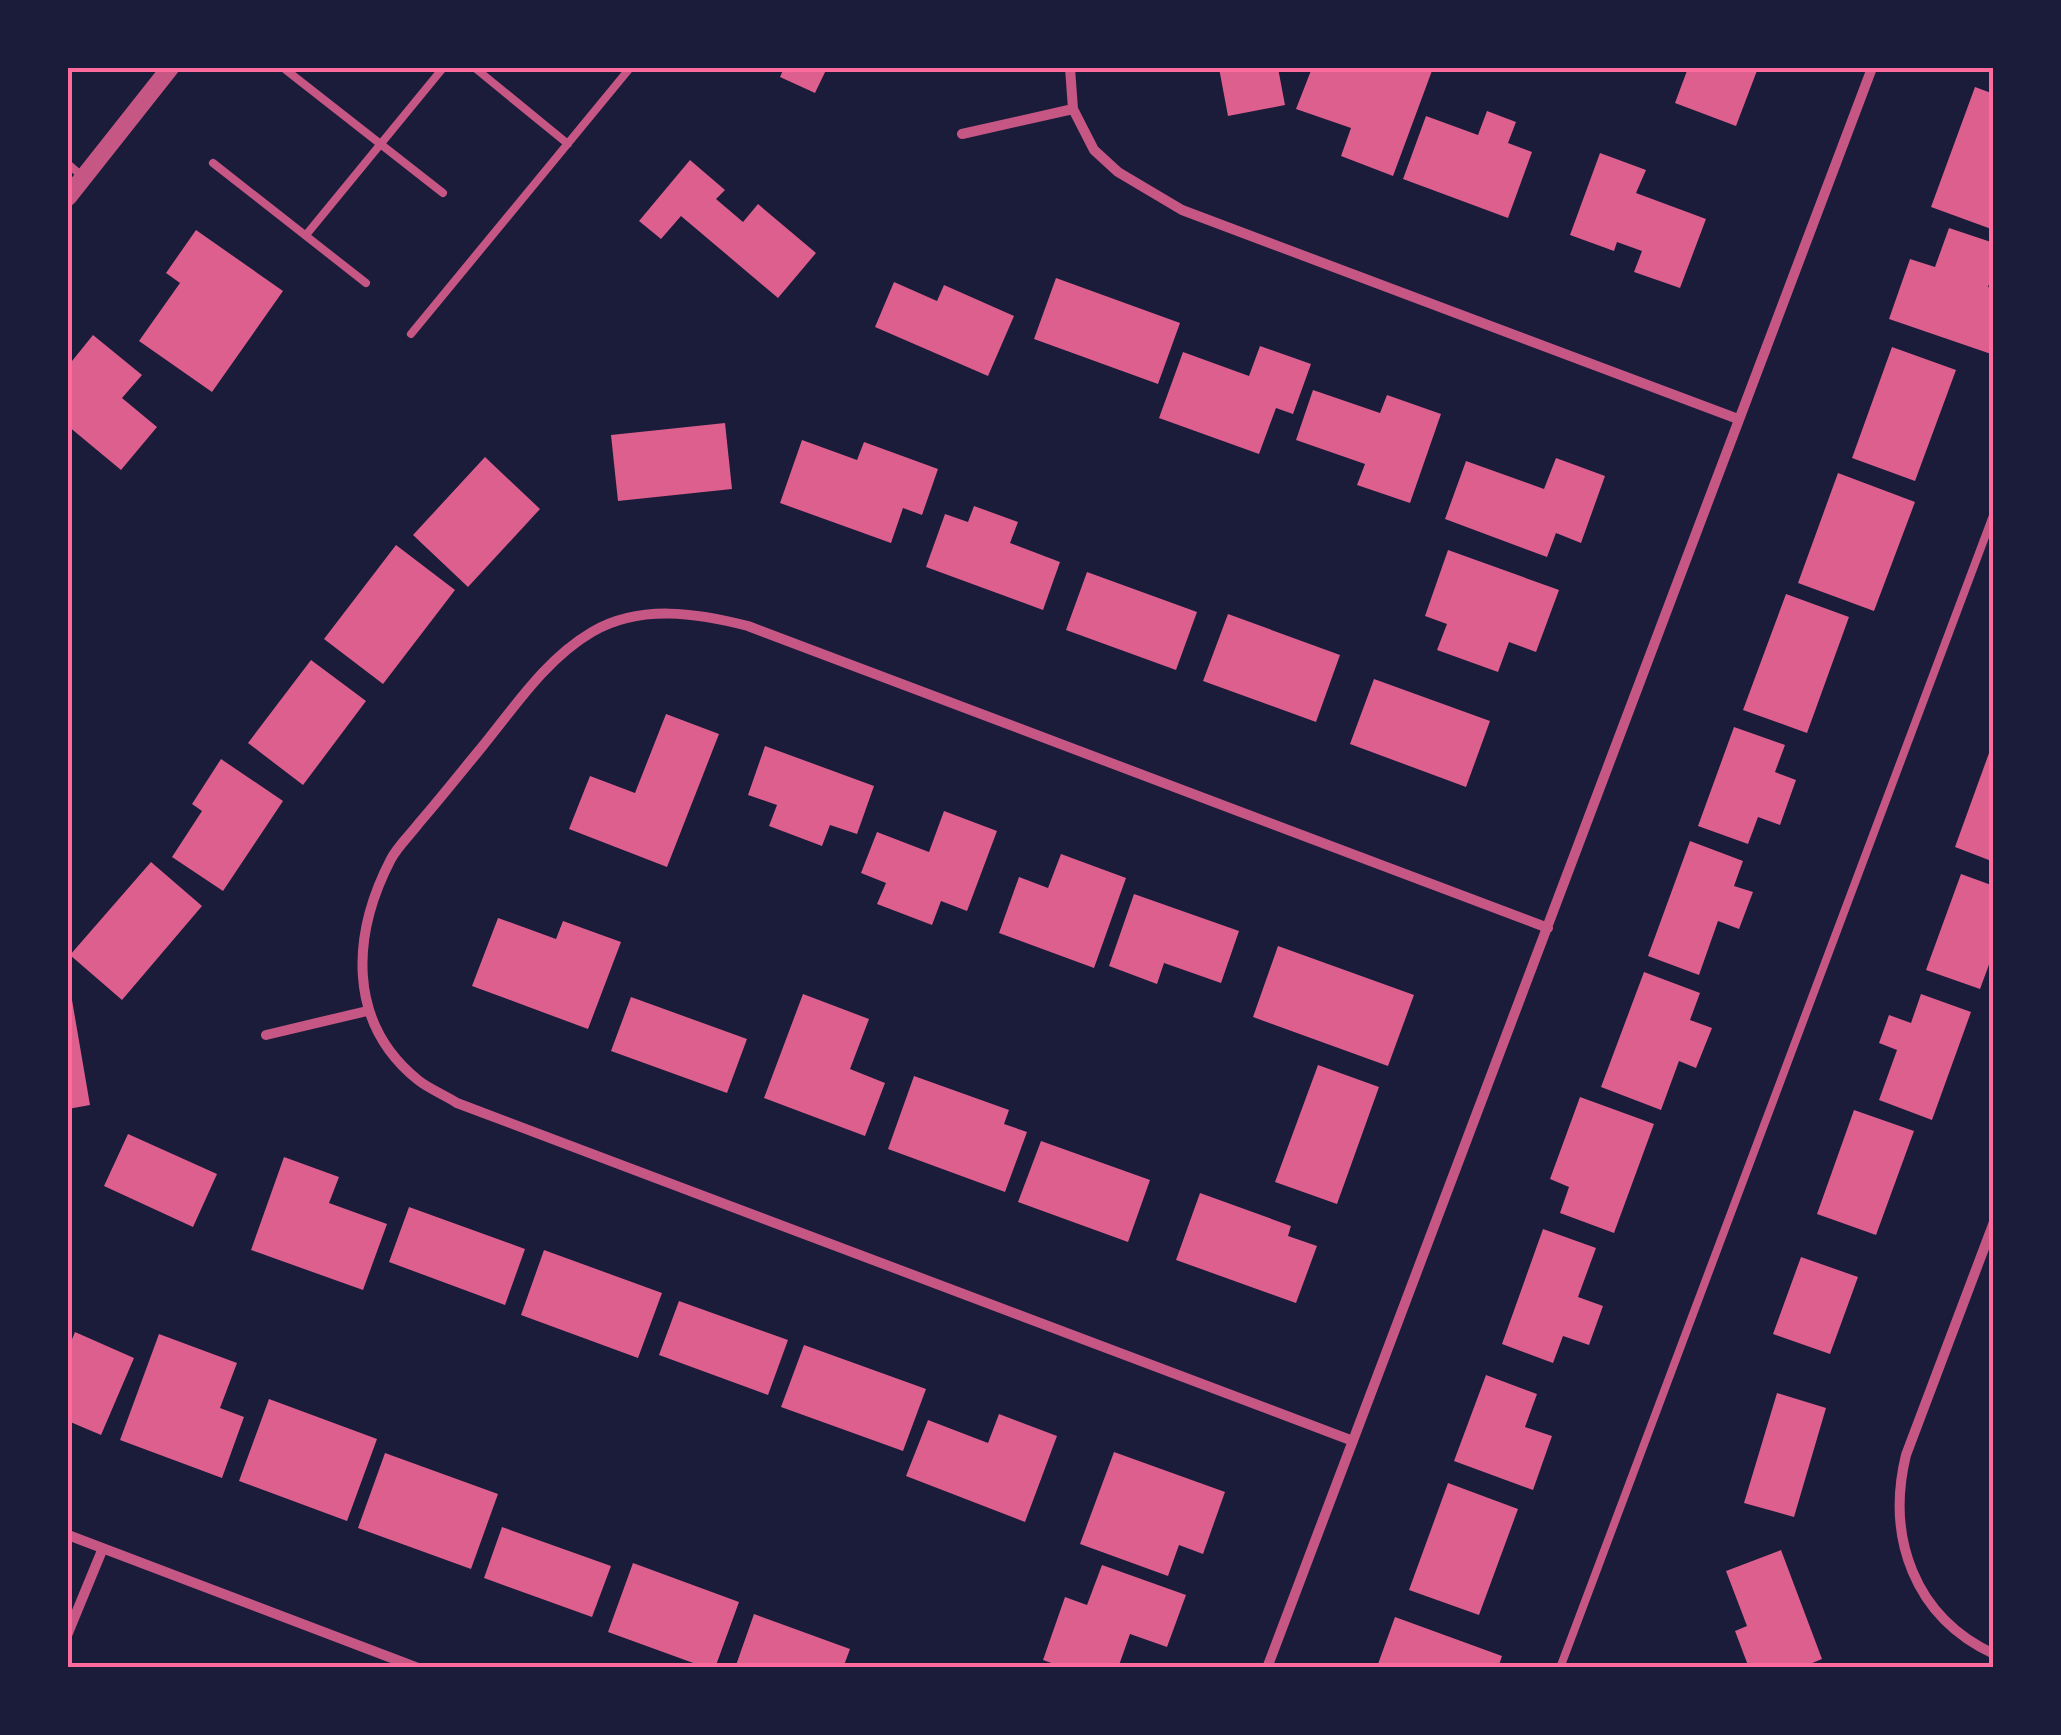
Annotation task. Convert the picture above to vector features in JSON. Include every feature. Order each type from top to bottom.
[{"type":"street","points":[[68,197],[170,68]]},
{"type":"street","points":[[1070,68],[1073,108],[1094,150],[1118,172],[1182,210],[1738,419]]},
{"type":"street","points":[[1268,1668],[1872,68]]},
{"type":"street","points":[[962,134],[1073,108]]},
{"type":"street","points":[[1353,1441],[457,1103],[418,1080],[389,1048],[367,1011],[360,966],[368,911],[393,856],[550,664],[592,632],[626,618],[669,613],[705,615],[748,626],[1548,928]]},
{"type":"street","points":[[266,1035],[367,1011]]},
{"type":"street","points":[[1994,1222],[1906,1455],[1898,1488],[1899,1524],[1908,1560],[1923,1594],[1948,1625],[1994,1654]]},
{"type":"street","points":[[68,1535],[418,1668]]},
{"type":"street","points":[[68,1633],[103,1548]]},
{"type":"lane","points":[[306,235],[443,68]]},
{"type":"lane","points":[[475,68],[568,144]]},
{"type":"lane","points":[[410,334],[630,68]]},
{"type":"lane","points":[[286,70],[442,194]]},
{"type":"lane","points":[[213,163],[366,283]]},
{"type":"lane","points":[[68,164],[83,177]]},
{"type":"lane","points":[[1560,1668],[1994,513]]},
{"type":"building","points":[[784,68],[827,68],[815,93],[780,77]]},
{"type":"building","points":[[1219,68],[1278,68],[1285,105],[1228,116]]},
{"type":"building","points":[[1312,68],[1433,68],[1393,176],[1341,156],[1351,128],[1296,109]]},
{"type":"building","points":[[1688,68],[1758,68],[1736,126],[1675,103]]},
{"type":"building","points":[[1975,87],[1994,94],[1994,230],[1931,207]]},
{"type":"building","points":[[1487,111],[1516,122],[1508,143],[1532,152],[1508,218],[1403,179],[1426,116],[1478,135]]},
{"type":"building","points":[[1600,153],[1646,170],[1636,193],[1706,219],[1680,288],[1634,272],[1642,251],[1617,242],[1614,251],[1570,235]]},
{"type":"building","points":[[690,160],[725,190],[716,199],[743,222],[758,204],[816,253],[778,298],[681,216],[661,239],[639,221]]},
{"type":"building","points":[[1949,228],[1994,243],[1994,270],[1988,287],[1994,289],[1994,355],[1889,319],[1910,259],[1935,267]]},
{"type":"building","points":[[196,230],[283,291],[212,392],[139,341],[180,283],[166,273]]},
{"type":"building","points":[[1056,278],[1180,323],[1158,384],[1034,339]]},
{"type":"building","points":[[894,282],[937,301],[944,285],[1014,316],[988,376],[875,327]]},
{"type":"building","points":[[93,335],[142,375],[122,398],[157,427],[121,470],[68,426],[68,366]]},
{"type":"building","points":[[1260,346],[1311,364],[1293,414],[1276,408],[1259,454],[1159,418],[1183,352],[1249,376]]},
{"type":"building","points":[[1892,347],[1956,370],[1915,481],[1852,458]]},
{"type":"building","points":[[1313,390],[1380,413],[1387,395],[1441,414],[1410,503],[1357,485],[1365,464],[1296,440]]},
{"type":"building","points":[[725,423],[732,489],[618,501],[611,435]]},
{"type":"building","points":[[802,440],[857,460],[864,442],[938,469],[922,515],[903,508],[891,543],[780,503]]},
{"type":"building","points":[[485,457],[540,509],[468,587],[413,535]]},
{"type":"building","points":[[1556,458],[1605,476],[1581,543],[1556,533],[1547,557],[1445,519],[1466,461],[1544,489]]},
{"type":"building","points":[[1838,473],[1915,502],[1874,611],[1798,583]]},
{"type":"building","points":[[974,506],[1018,522],[1010,543],[1060,562],[1043,610],[926,567],[945,514],[968,522]]},
{"type":"building","points":[[396,545],[455,590],[383,684],[324,639]]},
{"type":"building","points":[[1448,550],[1559,590],[1536,652],[1509,642],[1498,672],[1437,650],[1447,624],[1425,616]]},
{"type":"building","points":[[1087,572],[1197,612],[1176,670],[1066,630]]},
{"type":"building","points":[[1786,594],[1849,617],[1807,733],[1743,710]]},
{"type":"building","points":[[1228,614],[1340,655],[1316,722],[1203,681]]},
{"type":"building","points":[[311,660],[366,701],[303,785],[248,743]]},
{"type":"building","points":[[1374,679],[1490,721],[1466,787],[1350,744]]},
{"type":"building","points":[[666,714],[719,734],[667,867],[569,829],[590,776],[635,793]]},
{"type":"building","points":[[1734,727],[1785,745],[1775,772],[1796,780],[1780,825],[1758,817],[1748,844],[1698,826]]},
{"type":"building","points":[[1994,742],[1994,862],[1955,847]]},
{"type":"building","points":[[765,746],[874,786],[857,834],[830,825],[822,846],[769,826],[777,805],[748,795]]},
{"type":"building","points":[[221,759],[283,801],[223,891],[172,857],[202,811],[192,804]]},
{"type":"building","points":[[944,811],[997,831],[967,911],[941,901],[932,925],[877,904],[886,883],[861,873],[877,832],[929,852]]},
{"type":"building","points":[[1690,841],[1743,861],[1734,886],[1753,892],[1739,929],[1718,921],[1699,975],[1648,956]]},
{"type":"building","points":[[1061,854],[1126,878],[1094,968],[999,933],[1019,877],[1048,888]]},
{"type":"building","points":[[151,862],[202,906],[122,1000],[70,955]]},
{"type":"building","points":[[1961,874],[1994,886],[1994,951],[1980,989],[1926,970]]},
{"type":"building","points":[[1134,894],[1239,931],[1221,983],[1164,963],[1157,984],[1109,966]]},
{"type":"building","points":[[498,918],[556,939],[563,921],[621,942],[588,1029],[472,986]]},
{"type":"building","points":[[1278,946],[1414,995],[1388,1066],[1253,1017]]},
{"type":"building","points":[[1644,972],[1700,993],[1690,1020],[1712,1028],[1696,1068],[1679,1061],[1661,1110],[1601,1087]]},
{"type":"building","points":[[803,994],[869,1019],[850,1069],[885,1083],[865,1136],[764,1098]]},
{"type":"building","points":[[1921,994],[1971,1012],[1932,1120],[1879,1100],[1897,1050],[1879,1043],[1889,1015],[1911,1023]]},
{"type":"building","points":[[631,997],[747,1039],[727,1093],[611,1051]]},
{"type":"building","points":[[72,1000],[90,1105],[68,1109],[68,1001]]},
{"type":"building","points":[[1318,1065],[1379,1087],[1337,1204],[1275,1182]]},
{"type":"building","points":[[914,1076],[1009,1110],[1004,1124],[1027,1132],[1005,1192],[888,1149]]},
{"type":"building","points":[[1580,1097],[1654,1124],[1614,1233],[1560,1213],[1569,1187],[1550,1179]]},
{"type":"building","points":[[1854,1110],[1914,1131],[1876,1235],[1817,1214]]},
{"type":"building","points":[[128,1134],[217,1174],[193,1227],[104,1186]]},
{"type":"building","points":[[1041,1141],[1150,1180],[1128,1242],[1018,1202]]},
{"type":"building","points":[[284,1157],[339,1177],[329,1203],[387,1224],[363,1290],[251,1250]]},
{"type":"building","points":[[1200,1193],[1291,1226],[1288,1236],[1317,1246],[1296,1303],[1176,1260]]},
{"type":"building","points":[[409,1207],[525,1249],[505,1305],[389,1262]]},
{"type":"building","points":[[1543,1229],[1596,1248],[1578,1297],[1603,1306],[1589,1345],[1563,1336],[1553,1363],[1502,1344]]},
{"type":"building","points":[[544,1250],[662,1293],[638,1358],[521,1315]]},
{"type":"building","points":[[1801,1257],[1858,1277],[1830,1354],[1773,1334]]},
{"type":"building","points":[[679,1301],[788,1340],[768,1395],[659,1355]]},
{"type":"building","points":[[75,1332],[134,1358],[101,1435],[68,1421],[68,1349]]},
{"type":"building","points":[[159,1334],[237,1363],[220,1408],[244,1417],[222,1478],[120,1440]]},
{"type":"building","points":[[804,1345],[926,1389],[903,1451],[781,1407]]},
{"type":"building","points":[[1486,1375],[1537,1394],[1525,1427],[1552,1436],[1533,1490],[1454,1461]]},
{"type":"building","points":[[1777,1393],[1826,1408],[1794,1517],[1744,1503]]},
{"type":"building","points":[[269,1399],[377,1439],[347,1521],[239,1481]]},
{"type":"building","points":[[999,1414],[1057,1436],[1025,1522],[906,1476],[928,1420],[988,1443]]},
{"type":"building","points":[[1114,1452],[1225,1492],[1203,1554],[1179,1545],[1168,1576],[1080,1544]]},
{"type":"building","points":[[385,1453],[498,1494],[471,1569],[358,1528]]},
{"type":"building","points":[[1448,1483],[1518,1509],[1479,1615],[1409,1590]]},
{"type":"building","points":[[502,1527],[611,1566],[592,1617],[484,1578]]},
{"type":"building","points":[[1781,1550],[1822,1659],[1800,1668],[1749,1668],[1735,1631],[1747,1626],[1726,1571]]},
{"type":"building","points":[[633,1563],[739,1602],[715,1668],[608,1632]]},
{"type":"building","points":[[1102,1565],[1186,1595],[1167,1647],[1130,1634],[1118,1668],[1065,1668],[1043,1660],[1065,1597],[1087,1605]]},
{"type":"building","points":[[754,1614],[850,1649],[843,1668],[735,1668]]},
{"type":"building","points":[[1395,1617],[1502,1656],[1498,1668],[1387,1668],[1378,1664]]}]
